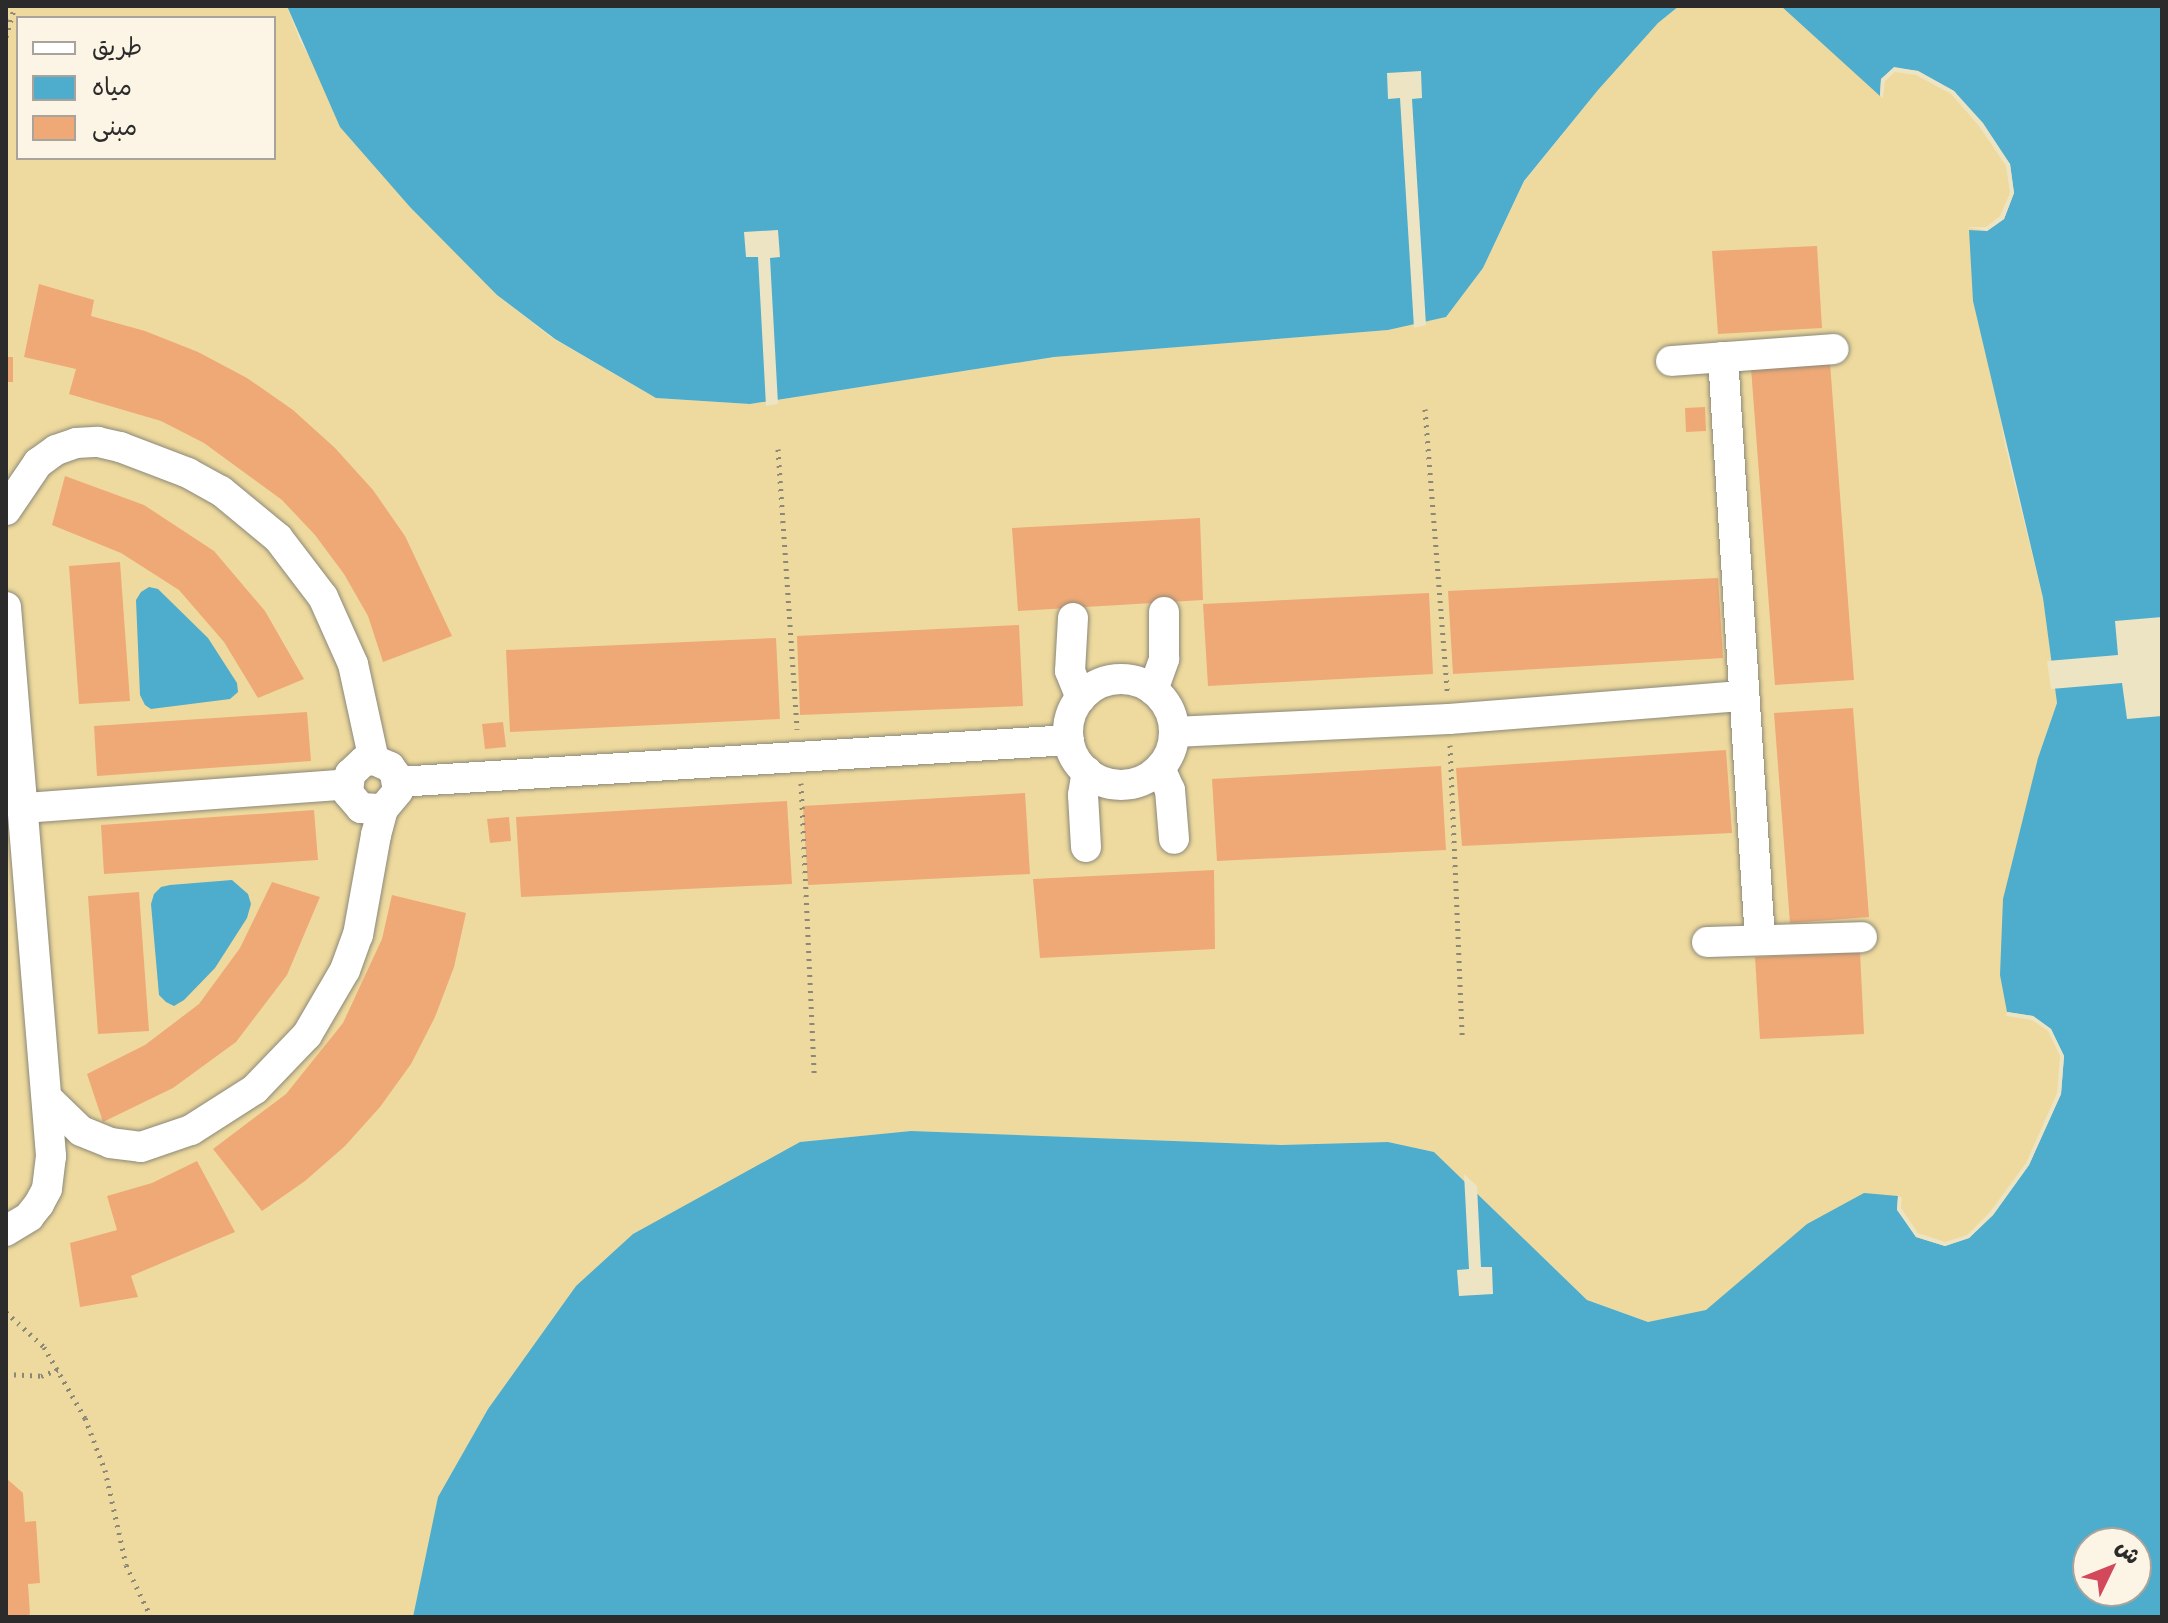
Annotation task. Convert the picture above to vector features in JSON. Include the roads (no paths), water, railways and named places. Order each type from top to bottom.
[{"type":"street","points":[[1671,361],[1834,349]]},
{"type":"street","points":[[1723,357],[1760,940]]},
{"type":"street","points":[[6,510],[38,463],[56,450],[76,443],[98,442],[120,447],[188,473],[221,491],[278,538],[323,597],[353,664],[374,760]]},
{"type":"street","points":[[6,607],[51,1156],[47,1189],[29,1217],[6,1231]]},
{"type":"street","points":[[1153,690],[1164,659],[1164,612]]},
{"type":"street","points":[[1073,618],[1070,671],[1081,698]]},
{"type":"street","points":[[1117,678],[1134,680],[1153,690],[1172,715],[1174,732],[1171,751],[1160,768],[1145,779],[1126,785],[1106,782],[1087,771],[1076,759],[1069,740],[1069,723],[1081,698],[1100,683],[1117,678]]},
{"type":"street","points":[[1174,732],[1449,719],[1744,696]]},
{"type":"street","points":[[398,782],[1069,740]]},
{"type":"street","points":[[47,1098],[81,1131],[110,1143],[141,1147],[191,1130],[255,1089],[307,1035],[345,970],[364,911],[383,809],[394,799],[398,782],[390,767],[374,760],[356,766],[347,784],[353,802],[361,808],[383,809]]},
{"type":"street","points":[[1160,768],[1170,790],[1174,839]]},
{"type":"street","points":[[1086,847],[1083,795],[1087,771]]},
{"type":"street","points":[[24,808],[347,784]]},
{"type":"street","points":[[1707,942],[1862,937]]},
{"type":"water","points":[[287,6],[1679,6],[1658,23],[1598,90],[1524,181],[1483,268],[1446,317],[1388,330],[1054,357],[750,404],[656,398],[555,339],[497,295],[410,207],[340,127]]},
{"type":"water","points":[[1781,6],[2162,6],[2162,1617],[413,1617],[438,1497],[488,1409],[576,1286],[633,1234],[800,1142],[911,1131],[1281,1145],[1388,1142],[1434,1152],[1587,1300],[1648,1322],[1706,1310],[1807,1224],[1864,1193],[1898,1196],[1897,1210],[1916,1237],[1945,1246],[1969,1238],[1993,1215],[2029,1165],[2061,1094],[2064,1056],[2051,1029],[2033,1016],[2007,1012],[2000,975],[2003,899],[2038,758],[2057,703],[2043,598],[1973,301],[1969,230],[1987,231],[2004,219],[2014,193],[2010,164],[1954,91],[1918,71],[1894,68],[1881,79],[1880,96]]},
{"type":"water","points":[[149,587],[158,589],[208,638],[237,683],[238,692],[230,699],[151,709],[145,705],[140,695],[136,600]]},
{"type":"water","points":[[232,880],[248,894],[251,904],[247,918],[215,968],[184,1000],[174,1006],[166,1002],[159,995],[151,904],[154,894],[161,887],[170,885]]}]
